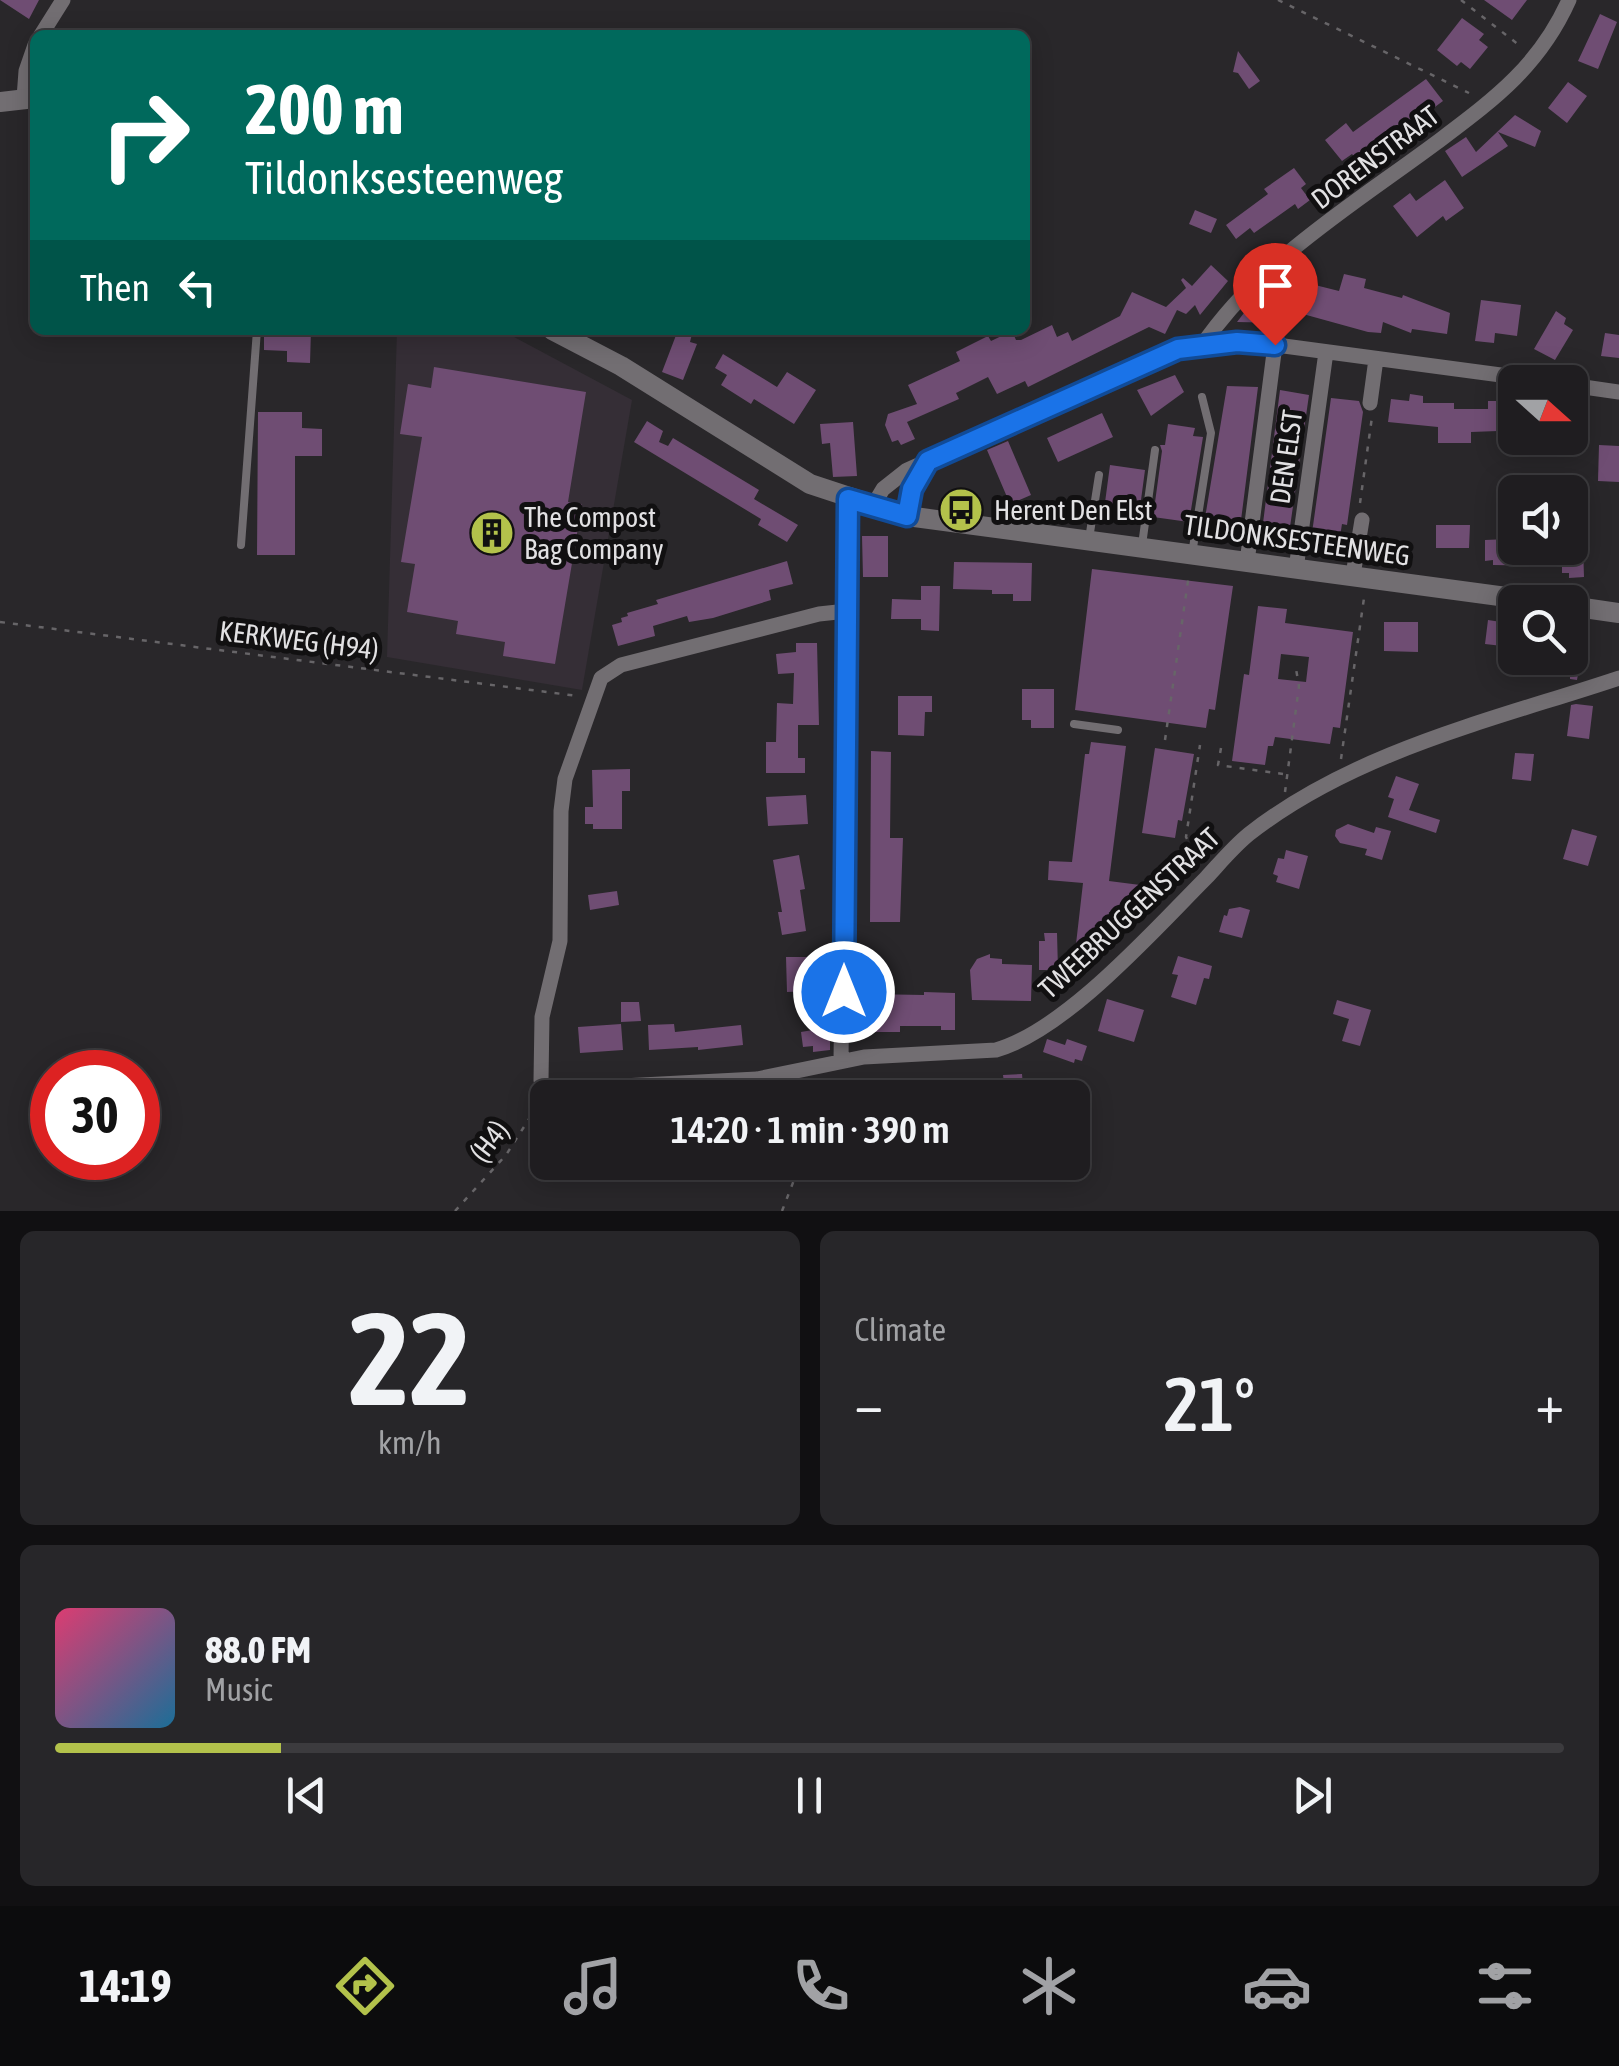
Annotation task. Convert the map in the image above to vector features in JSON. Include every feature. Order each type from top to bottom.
[{"type":"street","points":[[44,30],[63,0]]},
{"type":"street","name":"DORENSTRAAT","points":[[1201,347],[1220,319],[1286,255],[1489,103],[1536,58],[1569,0]]},
{"type":"street","points":[[0,102],[30,98],[26,71],[30,59]]},
{"type":"street","name":"TILDONKSESTEENWEG","points":[[562,335],[621,366],[810,484],[907,516],[1498,596]]},
{"type":"street","points":[[874,504],[893,479],[928,461],[1178,349],[1237,342],[1275,345],[1498,375]]},
{"type":"street","name":"DEN ELST","points":[[1248,562],[1275,345]]},
{"type":"street","name":"DEN ELST","points":[[1296,569],[1326,352]]},
{"type":"street","points":[[1370,403],[1376,359]]},
{"type":"street","points":[[1588,388],[1619,392]]},
{"type":"street","points":[[907,516],[912,489],[928,461]]},
{"type":"street","points":[[841,1060],[848,499]]},
{"type":"street","points":[[1360,576],[1362,520]]},
{"type":"street","points":[[1588,609],[1619,614]]},
{"type":"street","points":[[541,1080],[542,1017],[560,941],[561,811],[565,779],[601,678],[621,664],[819,614],[847,612]]},
{"type":"street","name":"TWEEBRUGGENSTRAAT","points":[[739,1080],[841,1060],[996,1050],[1012,1045],[1071,1006],[1247,836],[1288,808],[1339,778],[1399,751],[1619,678]]},
{"type":"lane","points":[[241,544],[257,335]]},
{"type":"lane","points":[[1192,554],[1212,433],[1202,397]]},
{"type":"lane","points":[[1142,547],[1156,450]]},
{"type":"lane","points":[[1089,539],[1098,475]]},
{"type":"lane","points":[[1074,724],[1118,730]]},
{"type":"path","points":[[1278,0],[1489,103]]},
{"type":"path","points":[[1462,0],[1536,58]]},
{"type":"path","points":[[1362,520],[1358,518],[1374,405],[1370,403]]},
{"type":"path","points":[[1165,740],[1192,554]]},
{"type":"path","points":[[1339,778],[1360,576]]},
{"type":"path","name":"KERKWEG (H94)","points":[[0,622],[594,698]]},
{"type":"path","points":[[1288,808],[1285,774],[1299,686],[1296,669]]},
{"type":"path","points":[[1200,745],[1186,837],[1208,876]]},
{"type":"path","points":[[1221,748],[1218,765],[1285,774]]},
{"type":"path","name":"(H4)","points":[[454,1211],[506,1155],[530,1120]]},
{"type":"path","points":[[782,1211],[794,1180]]},
{"type":"shaded area","points":[[397,335],[510,335],[632,400],[582,690],[387,657]]},
{"type":"building","points":[[0,0],[39,0],[29,19]]},
{"type":"building","points":[[1484,0],[1527,0],[1512,20]]},
{"type":"building","points":[[1600,14],[1617,22],[1598,69],[1578,61]]},
{"type":"building","points":[[1462,18],[1484,34],[1479,40],[1488,47],[1470,69],[1461,62],[1457,66],[1437,50]]},
{"type":"building","points":[[1238,51],[1260,81],[1249,89],[1233,72]]},
{"type":"building","points":[[1426,79],[1443,101],[1416,121],[1414,117],[1358,161],[1352,154],[1342,161],[1325,140],[1346,123],[1353,132]]},
{"type":"building","points":[[1568,82],[1587,96],[1567,123],[1548,108]]},
{"type":"building","points":[[1515,115],[1541,131],[1535,147],[1498,132],[1508,146],[1462,177],[1445,151],[1466,137],[1476,152]]},
{"type":"building","points":[[1294,168],[1306,184],[1301,188],[1310,200],[1298,209],[1295,204],[1254,233],[1250,228],[1236,239],[1226,225],[1268,194],[1264,189]]},
{"type":"building","points":[[1445,180],[1464,208],[1446,221],[1443,216],[1417,237],[1393,206],[1410,193],[1416,201]]},
{"type":"building","points":[[1195,210],[1217,219],[1211,233],[1189,224]]},
{"type":"building","points":[[1297,264],[1315,285],[1339,291],[1344,274],[1366,279],[1364,288],[1402,298],[1403,295],[1450,313],[1447,334],[1412,329],[1411,333],[1383,322],[1381,333],[1368,332],[1292,311],[1292,323],[1237,322],[1254,300],[1266,299],[1266,290],[1279,289],[1279,279]]},
{"type":"building","points":[[1211,265],[1228,281],[1200,315],[1195,305],[1186,314],[1177,310],[1165,334],[1149,327],[1028,387],[1025,381],[997,394],[988,377],[956,393],[959,399],[907,422],[915,439],[901,445],[898,440],[892,442],[885,425],[888,414],[917,404],[908,385],[960,361],[956,352],[988,336],[991,341],[1004,335],[1021,340],[1052,325],[1057,337],[1068,332],[1072,341],[1120,316],[1132,292],[1166,307],[1186,288],[1183,278],[1192,286]]},
{"type":"building","points":[[1481,300],[1521,305],[1517,336],[1495,333],[1494,343],[1475,341]]},
{"type":"building","points":[[1556,311],[1573,330],[1555,360],[1534,349]]},
{"type":"building","points":[[1605,333],[1619,335],[1619,358],[1601,356]]},
{"type":"building","points":[[264,335],[311,335],[310,363],[287,362],[287,351],[264,350]]},
{"type":"building","points":[[676,335],[692,335],[690,342],[697,344],[683,380],[662,372]]},
{"type":"building","points":[[723,354],[777,387],[787,372],[816,390],[794,424],[754,399],[751,404],[721,385],[727,375],[715,368]]},
{"type":"building","name":"The Compost Bag Company","points":[[434,367],[586,392],[568,502],[582,504],[555,664],[503,656],[505,642],[456,634],[458,621],[407,612],[415,564],[401,562],[422,437],[400,434],[408,384],[431,388]]},
{"type":"building","points":[[1175,375],[1184,392],[1151,416],[1137,390]]},
{"type":"building","points":[[1227,386],[1258,387],[1240,528],[1204,524]]},
{"type":"building","points":[[1280,390],[1309,395],[1289,534],[1262,531]]},
{"type":"building","points":[[1410,394],[1423,396],[1423,403],[1454,403],[1454,409],[1488,409],[1488,401],[1498,401],[1498,431],[1471,432],[1471,443],[1438,443],[1438,427],[1388,422],[1391,399],[1409,401]]},
{"type":"building","points":[[1331,398],[1359,401],[1363,412],[1347,525],[1342,524],[1339,543],[1311,540]]},
{"type":"building","points":[[258,412],[302,412],[302,428],[322,429],[322,456],[295,456],[295,555],[257,555]]},
{"type":"building","points":[[1102,413],[1113,437],[1058,462],[1047,438]]},
{"type":"building","points":[[647,421],[663,431],[659,442],[668,446],[673,438],[759,490],[754,499],[798,525],[787,542],[758,525],[761,519],[634,442]]},
{"type":"building","points":[[853,422],[857,476],[833,477],[830,443],[822,444],[820,424]]},
{"type":"building","points":[[1168,424],[1195,428],[1193,436],[1203,437],[1189,522],[1153,517],[1160,445],[1165,445]]},
{"type":"building","points":[[1008,441],[1031,495],[1010,504],[987,450]]},
{"type":"building","points":[[1599,445],[1619,446],[1619,482],[1598,481]]},
{"type":"building","points":[[1110,465],[1145,470],[1139,515],[1104,510]]},
{"type":"building","points":[[1436,525],[1470,525],[1469,548],[1436,548]]},
{"type":"building","points":[[862,536],[888,536],[888,577],[863,577]]},
{"type":"building","points":[[1498,539],[1498,565],[1584,565],[1584,577],[1569,578],[1569,573],[1562,573],[1562,566],[1493,565],[1493,560],[1485,561],[1485,540]]},
{"type":"building","points":[[787,561],[793,584],[769,590],[771,600],[713,618],[689,622],[687,616],[653,626],[655,636],[618,646],[612,625],[622,622],[627,613],[658,604],[656,600]]},
{"type":"building","points":[[954,562],[1032,563],[1031,601],[1013,601],[1013,594],[992,594],[992,590],[953,589]]},
{"type":"building","points":[[1092,569],[1233,586],[1215,710],[1209,709],[1206,728],[1075,710]]},
{"type":"building","points":[[921,586],[940,586],[939,631],[921,630],[921,619],[891,619],[892,599],[921,600]]},
{"type":"building","points":[[1258,606],[1287,609],[1285,623],[1353,632],[1340,728],[1333,727],[1330,744],[1275,737],[1273,746],[1268,746],[1265,765],[1232,761],[1244,674],[1249,675]],"holes":[[[1281,654],[1309,657],[1306,682],[1278,679]]]},
{"type":"building","points":[[1488,620],[1498,622],[1498,646],[1485,644]]},
{"type":"building","points":[[1384,622],[1418,622],[1418,652],[1384,651]]},
{"type":"building","points":[[796,643],[817,643],[819,725],[798,725],[798,758],[805,758],[805,773],[766,773],[766,742],[776,742],[777,703],[793,704],[794,673],[778,674],[776,654],[796,652]]},
{"type":"building","points":[[1022,689],[1054,689],[1054,728],[1031,728],[1031,720],[1022,720]]},
{"type":"building","points":[[898,696],[932,696],[932,712],[925,712],[924,736],[898,735]]},
{"type":"building","points":[[1571,705],[1593,706],[1589,739],[1567,736]]},
{"type":"building","points":[[1091,742],[1126,746],[1109,881],[1148,886],[1144,916],[1109,912],[1105,948],[1076,944],[1083,883],[1048,880],[1049,861],[1072,862],[1085,754],[1089,754]]},
{"type":"building","points":[[1155,748],[1194,754],[1182,821],[1178,820],[1175,838],[1142,833]]},
{"type":"building","points":[[871,751],[891,752],[890,838],[903,838],[900,922],[870,922]]},
{"type":"building","points":[[1515,753],[1534,754],[1531,781],[1512,779]]},
{"type":"building","points":[[630,769],[630,791],[622,791],[622,829],[593,829],[593,824],[585,824],[585,807],[593,807],[592,770]]},
{"type":"building","points":[[1396,776],[1419,784],[1409,810],[1440,820],[1436,833],[1388,817],[1394,799],[1388,797]]},
{"type":"building","points":[[806,795],[808,824],[768,826],[766,797]]},
{"type":"building","points":[[1348,824],[1374,833],[1376,827],[1391,831],[1382,860],[1365,855],[1367,849],[1340,843],[1336,830]]},
{"type":"building","points":[[1572,829],[1597,836],[1588,866],[1563,859]]},
{"type":"building","points":[[1286,850],[1308,856],[1299,889],[1276,882],[1278,876],[1273,874],[1278,858],[1284,859]]},
{"type":"building","points":[[799,855],[806,931],[782,935],[773,860]]},
{"type":"building","points":[[617,891],[619,905],[590,910],[588,895]]},
{"type":"building","points":[[1229,909],[1250,910],[1242,938],[1219,932]]},
{"type":"building","points":[[1044,933],[1057,933],[1058,970],[1039,970],[1039,941],[1045,941]]},
{"type":"building","points":[[990,954],[990,958],[1002,959],[1002,964],[1032,965],[1031,1001],[972,1000],[970,970],[977,959]]},
{"type":"building","points":[[1178,956],[1212,966],[1196,1005],[1171,997],[1178,975],[1172,974]]},
{"type":"building","points":[[786,957],[808,957],[809,991],[787,992]]},
{"type":"building","points":[[955,993],[955,1030],[900,1026],[900,1032],[867,1032],[868,994]]},
{"type":"building","points":[[1107,999],[1144,1010],[1134,1042],[1098,1031]]},
{"type":"building","points":[[1337,1000],[1371,1010],[1360,1046],[1342,1041],[1349,1019],[1333,1014]]},
{"type":"building","points":[[621,1002],[639,1002],[641,1021],[621,1022]]},
{"type":"building","points":[[621,1024],[623,1050],[580,1053],[578,1027]]},
{"type":"building","points":[[674,1024],[675,1032],[741,1025],[743,1045],[649,1050],[648,1025]]},
{"type":"building","points":[[830,1027],[830,1050],[813,1052],[813,1046],[803,1047],[801,1032]]},
{"type":"building","points":[[1047,1039],[1065,1045],[1067,1039],[1087,1046],[1082,1061],[1075,1059],[1074,1063],[1043,1052]]},
{"type":"building","points":[[1022,1074],[1022,1080],[1004,1080],[1003,1075]]},
{"type":"place","name":"Herent Den Elst","points":[[961,510]]},
{"type":"place","name":"The Compost Bag Company","points":[[492,533]]},
{"type":"route","points":[[844,992],[848,499],[907,516],[912,489],[928,461],[1178,349],[1237,342],[1275,345]]}]
